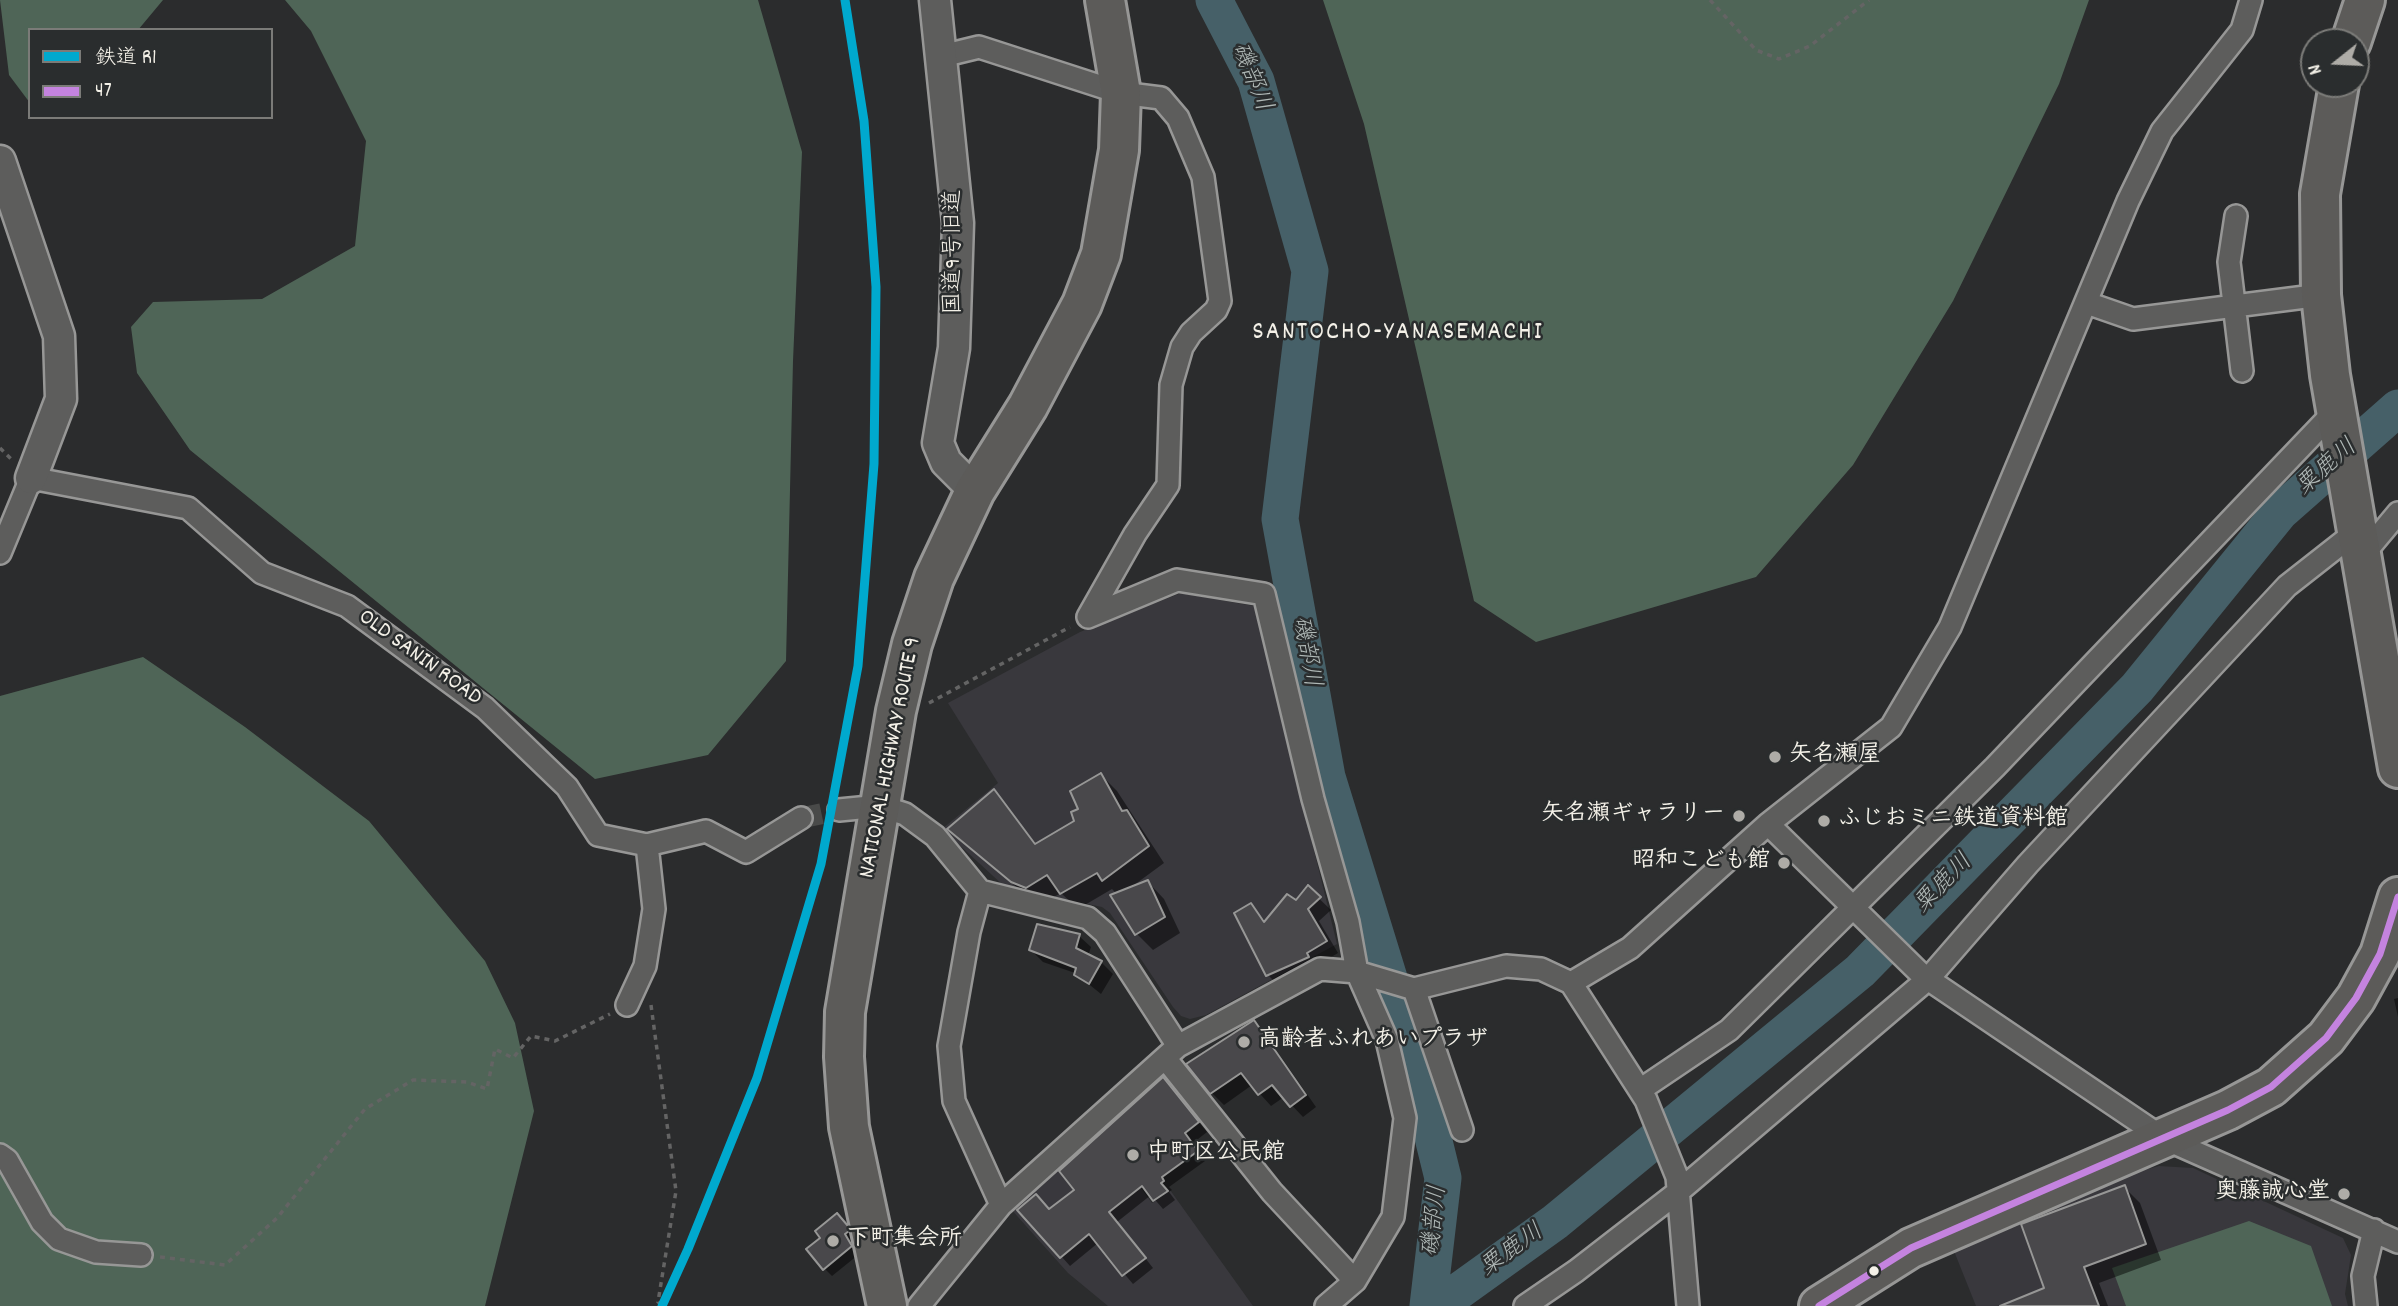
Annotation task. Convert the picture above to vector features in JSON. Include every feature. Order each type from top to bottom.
[{"type":"highway","name":"NATIONAL HIGHWAY ROUTE 9","points":[[887,1306],[849,1127],[844,1057],[845,1012],[897,711],[912,644],[934,578],[975,491],[1028,406],[1082,304],[1101,254],[1112,201],[1121,93],[1105,0]]},
{"type":"highway","points":[[2356,28],[2365,0]]},
{"type":"highway","points":[[2337,98],[2320,194],[2321,295],[2337,414],[2398,768]]},
{"type":"highway","points":[[1819,1306],[1911,1248],[2228,1110],[2271,1087],[2326,1038],[2370,976],[2389,931],[2398,898]]},
{"type":"street","name":"国道9号旧道","points":[[935,0],[955,165],[958,287],[954,348],[938,443],[946,462],[975,491]]},
{"type":"street","points":[[1571,983],[1630,948],[1769,824],[1891,727],[1950,627],[2128,201],[2162,131],[2242,30],[2251,0]]},
{"type":"street","points":[[942,56],[979,47],[1121,93],[1161,98],[1178,118],[1203,177],[1220,301],[1182,347],[1171,385],[1168,485],[1135,534],[1088,617]]},
{"type":"street","points":[[0,161],[59,336],[61,399],[0,553]]},
{"type":"street","points":[[2236,216],[2230,262],[2242,372]]},
{"type":"street","points":[[2087,303],[2133,319],[2321,295]]},
{"type":"street","points":[[1643,1095],[1729,1030],[1854,911],[2337,414]]},
{"type":"street","name":"OLD SANIN ROAD","points":[[31,478],[188,508],[262,573],[347,606],[485,708],[566,787],[598,835],[648,845]]},
{"type":"street","points":[[1525,1306],[1678,1185],[1925,977],[2287,586],[2358,535],[2398,513]]},
{"type":"street","points":[[1088,617],[1177,580],[1264,594],[1313,799],[1348,922],[1357,972],[1387,1040],[1405,1118],[1393,1217],[1355,1280],[1326,1306]]},
{"type":"street","points":[[839,810],[880,806],[905,814],[935,836],[980,891],[1088,918],[1105,933],[1171,1052],[1272,1192],[1355,1280]]},
{"type":"street","points":[[627,1005],[645,966],[654,909],[648,845],[706,831],[746,852],[801,818]]},
{"type":"street","points":[[1769,824],[1854,911],[1925,977],[2163,1138],[2398,1242]]},
{"type":"street","points":[[980,891],[969,932],[949,1046],[954,1101],[1001,1205]]},
{"type":"street","points":[[919,1306],[1001,1205],[1171,1052],[1320,969],[1357,972],[1414,989],[1506,966],[1541,969],[1571,983],[1643,1095],[1678,1185],[1688,1306]]},
{"type":"street","points":[[1414,989],[1462,1130]]},
{"type":"street","points":[[0,1155],[7,1160],[42,1222],[59,1239],[96,1252],[141,1255]]},
{"type":"street","points":[[2374,1230],[2398,1223]]},
{"type":"street","points":[[2366,1306],[2363,1276],[2374,1230]]},
{"type":"path","points":[[1710,0],[1756,50],[1779,59],[1810,47],[1869,0]]},
{"type":"path","points":[[897,711],[926,704],[1088,617]]},
{"type":"path","points":[[645,966],[676,1191],[659,1302],[663,1306]]},
{"type":"path","points":[[141,1255],[225,1265],[277,1218],[365,1109],[413,1080],[467,1082],[487,1089],[495,1049],[513,1058],[531,1037],[555,1041],[627,1005]]},
{"type":"shaded area","points":[[1181,593],[1254,606],[1337,944],[1206,1015],[1190,1019],[1181,1016],[1173,1007],[1110,913],[1102,907],[1005,887],[942,829],[998,783],[948,703],[1080,632]]},
{"type":"shaded area","points":[[1095,1126],[1152,1203],[1170,1190],[1253,1306],[1108,1306],[1068,1273],[1010,1208]]},
{"type":"shaded area","points":[[2159,1166],[2193,1168],[2343,1238],[2351,1255],[2345,1294],[2348,1306],[1976,1306],[1954,1251],[2023,1215],[2133,1167],[2137,1172]]},
{"type":"green space","points":[[0,0],[163,0],[140,28],[28,28],[28,100],[9,75]]},
{"type":"green space","points":[[285,0],[758,0],[802,152],[793,361],[786,661],[708,755],[595,779],[190,450],[137,373],[131,327],[153,302],[262,299],[355,246],[366,141],[311,31]]},
{"type":"green space","points":[[1323,0],[2089,0],[2059,84],[1953,301],[1853,465],[1756,577],[1536,642],[1474,601],[1364,124]]},
{"type":"green space","points":[[143,657],[245,727],[369,821],[485,961],[515,1023],[534,1111],[485,1306],[0,1306],[0,696]]},
{"type":"green space","points":[[2249,1221],[2311,1246],[2332,1306],[2126,1306],[2112,1268]]},
{"type":"building","points":[[1101,773],[1122,811],[1127,810],[1149,846],[1102,881],[1097,873],[1060,894],[1047,875],[1026,888],[1011,882],[947,829],[994,789],[1035,844],[1074,821],[1071,812],[1078,809],[1070,791]]},
{"type":"building","points":[[1148,880],[1165,917],[1135,935],[1110,895]]},
{"type":"building","points":[[1308,885],[1321,897],[1308,909],[1327,941],[1307,953],[1309,957],[1266,976],[1234,913],[1251,903],[1264,922],[1287,894],[1296,900]]},
{"type":"building","points":[[1037,924],[1080,934],[1076,948],[1102,961],[1089,984],[1074,975],[1076,968],[1029,950]]},
{"type":"building","name":"高齢者ふれあいプラザ","points":[[1254,1020],[1306,1095],[1290,1107],[1272,1085],[1258,1095],[1241,1073],[1210,1094],[1186,1064]]},
{"type":"building","points":[[1163,1077],[1199,1122],[1185,1133],[1198,1151],[1162,1177],[1164,1181],[1161,1183],[1168,1191],[1153,1201],[1142,1186],[1109,1212],[1146,1258],[1122,1276],[1089,1234],[1060,1258],[1017,1210],[1036,1194],[1049,1209],[1074,1190],[1059,1171]]},
{"type":"building","points":[[2125,1185],[2146,1244],[2084,1267],[2099,1306],[2000,1306],[2044,1288],[2021,1224]]},
{"type":"building","name":"下町集会所","points":[[837,1213],[848,1226],[849,1231],[845,1234],[852,1246],[823,1270],[806,1249],[820,1238],[815,1231]]},
{"type":"waterway","name":"磯部川","points":[[1214,0],[1256,81],[1310,271],[1280,519],[1327,777],[1413,1056],[1443,1178],[1428,1306]]},
{"type":"waterway","name":"粟鹿川","points":[[1438,1306],[1555,1222],[1860,971],[2137,688],[2280,512],[2398,408]]},
{"type":"tunnel","points":[[801,818],[839,810]]},
{"type":"rail line","name":"R1","points":[[662,1306],[757,1078],[821,864],[858,666],[874,464],[876,287],[864,121],[845,0]]},
{"type":"transit line","name":"47","points":[[1819,1306],[1911,1248],[2228,1110],[2271,1087],[2326,1038],[2356,998],[2380,954],[2398,897]]},
{"type":"place","name":"矢名瀬屋","points":[[1775,757]]},
{"type":"place","name":"矢名瀬ギャラリー","points":[[1739,816]]},
{"type":"place","name":"ふじおミニ鉄道資料館","points":[[1824,821]]},
{"type":"place","name":"昭和こども館","points":[[1784,863]]},
{"type":"place","name":"高齢者ふれあいプラザ","points":[[1244,1042]]},
{"type":"place","name":"中町区公民館","points":[[1133,1155]]},
{"type":"place","name":"奥藤誠心堂","points":[[2344,1194]]},
{"type":"place","name":"下町集会所","points":[[833,1241]]},
{"type":"district","name":"SANTOCHO-YANASEMACHI","points":[[1398,334]]}]
